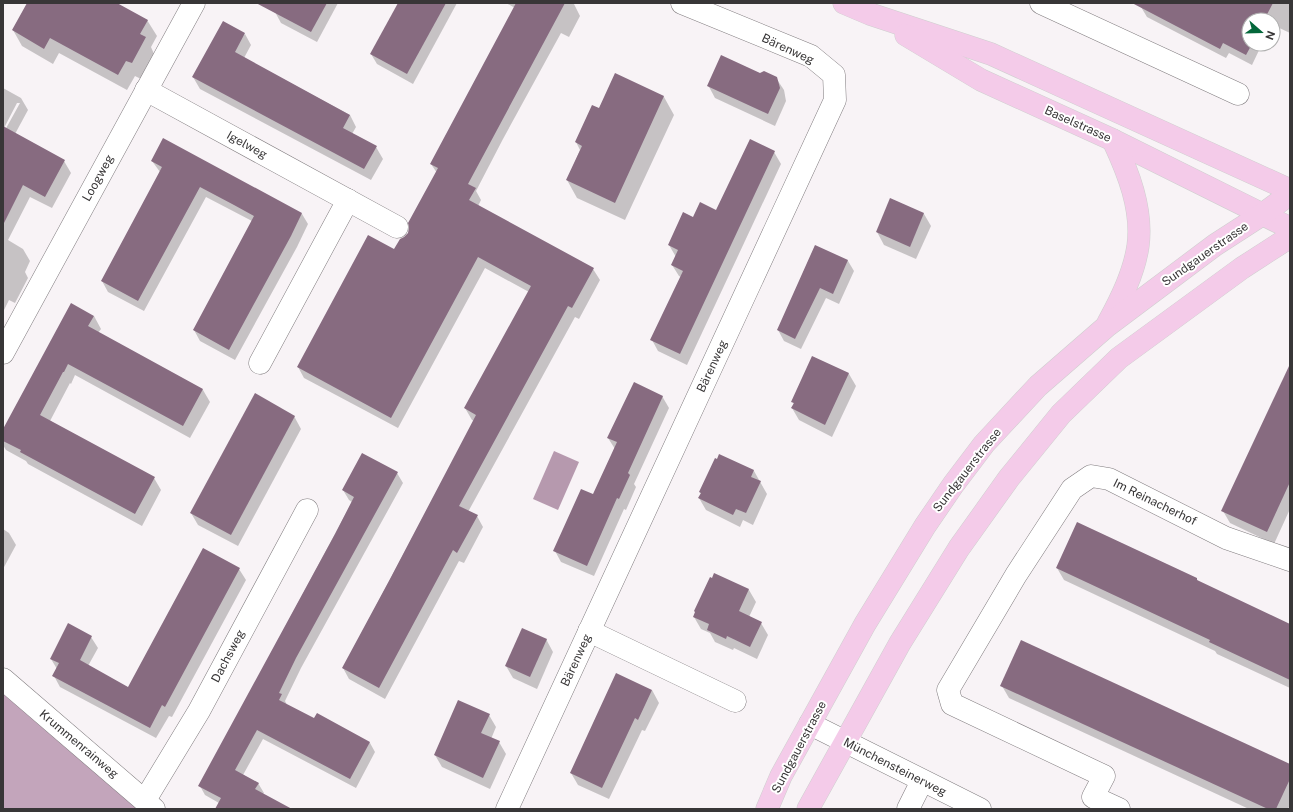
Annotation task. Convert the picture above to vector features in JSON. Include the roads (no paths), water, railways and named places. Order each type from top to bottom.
[{"type":"main road","name":"Baselstrasse","points":[[844,3],[870,14],[991,54],[1290,190]]},
{"type":"main road","name":"Baselstrasse","points":[[870,14],[981,80],[1113,140],[1290,228]]},
{"type":"main road","points":[[1107,326],[1117,307],[1131,273],[1138,245],[1138,216],[1132,188],[1125,167],[1113,140]]},
{"type":"main road","name":"Sundgauerstrasse","points":[[766,809],[781,776],[865,624],[925,526],[953,485],[984,444],[1038,386],[1107,326],[1215,245],[1263,214],[1290,194]]},
{"type":"main road","points":[[808,809],[900,643],[959,548],[1009,478],[1061,414],[1120,358],[1242,268],[1290,237]]},
{"type":"street","name":"Loogweg","points":[[3,353],[194,3]]},
{"type":"street","name":"Bärenweg","points":[[507,809],[835,100],[834,76],[810,56],[682,3]]},
{"type":"street","points":[[1041,3],[1238,94]]},
{"type":"street","name":"Igelweg","points":[[146,90],[397,227]]},
{"type":"street","points":[[260,363],[348,200]]},
{"type":"street","name":"Im Reinacherhof","points":[[1090,803],[1104,776],[952,704],[948,690],[1016,575],[1072,489],[1090,476],[1109,479],[1226,538],[1290,560]]},
{"type":"street","name":"Dachsweg","points":[[150,805],[307,510]]},
{"type":"street","points":[[589,631],[734,700]]},
{"type":"street","name":"Krummenrainweg","points":[[3,680],[150,805]]},
{"type":"street","name":"Münchensteinerweg","points":[[810,724],[980,809]]},
{"type":"street","points":[[908,809],[922,781]]},
{"type":"street","points":[[1090,803],[1119,809]]}]
